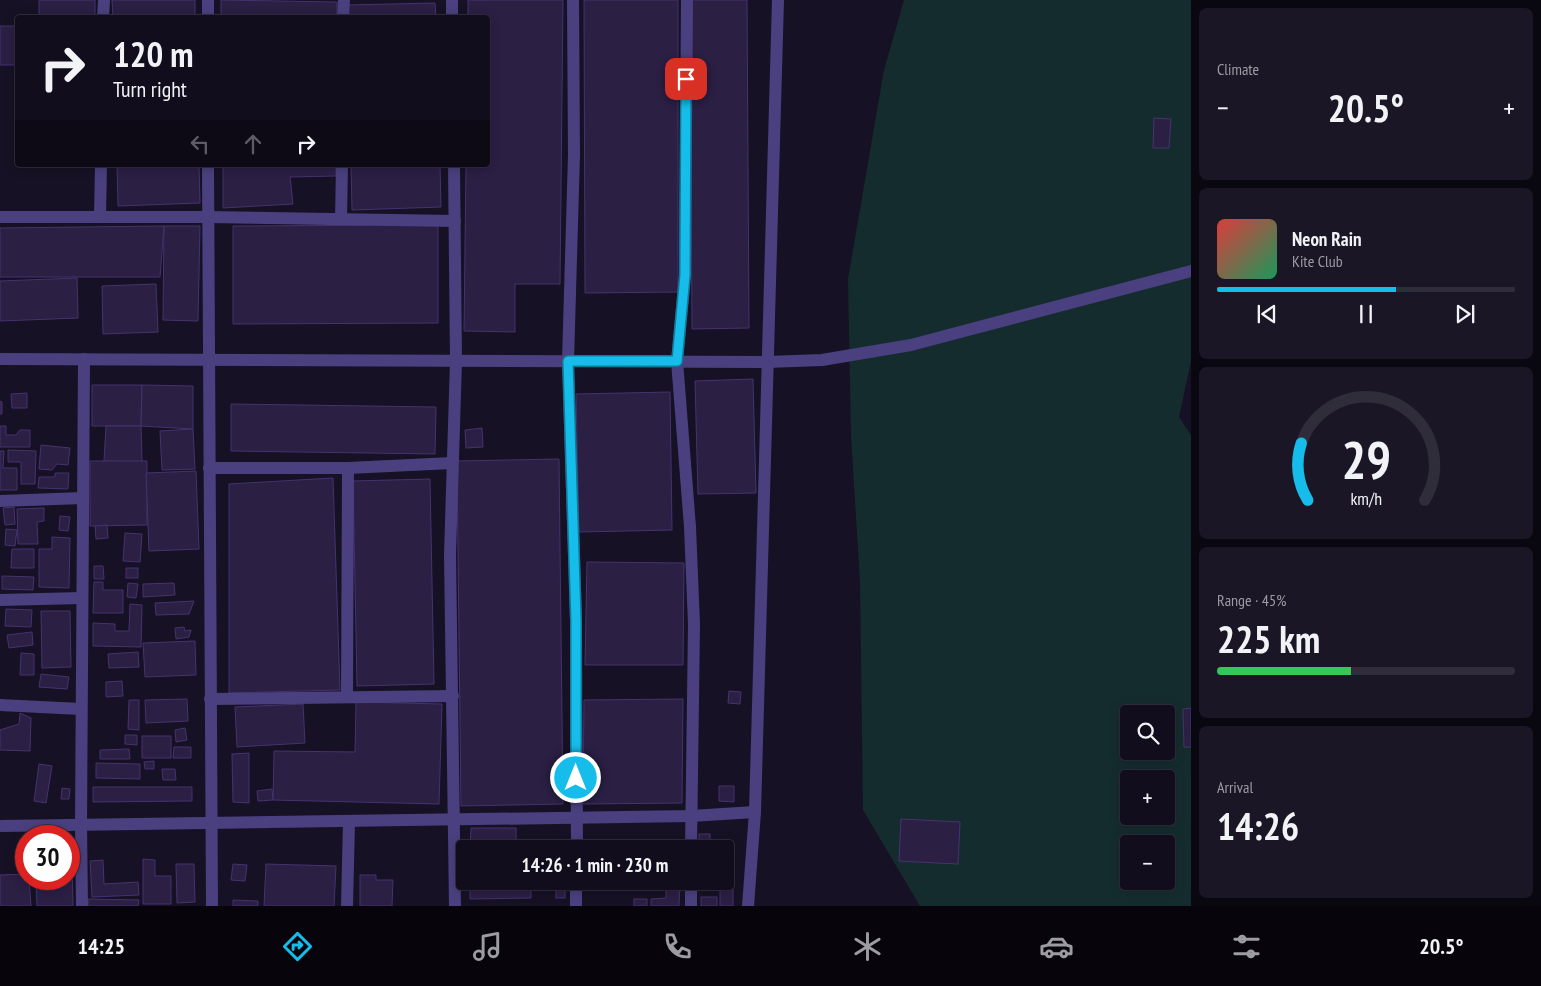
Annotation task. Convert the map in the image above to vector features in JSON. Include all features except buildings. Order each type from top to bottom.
[{"type":"street","points":[[104,0],[104,15]]},
{"type":"street","points":[[208,0],[208,15]]},
{"type":"street","points":[[344,0],[344,15]]},
{"type":"street","points":[[452,0],[452,15]]},
{"type":"street","points":[[573,0],[574,155],[568,361],[576,621],[576,840]]},
{"type":"street","points":[[687,0],[685,275],[677,361],[690,527],[694,624],[691,840]]},
{"type":"street","points":[[748,906],[756,812],[778,0]]},
{"type":"street","points":[[100,217],[101,167]]},
{"type":"street","points":[[208,167],[212,906]]},
{"type":"street","points":[[341,219],[342,167]]},
{"type":"street","points":[[454,167],[456,361],[450,554],[455,906]]},
{"type":"street","points":[[0,217],[455,221]]},
{"type":"street","points":[[0,359],[767,362],[822,360],[911,345],[1191,271]]},
{"type":"street","points":[[82,906],[81,709],[84,359]]},
{"type":"street","points":[[209,468],[348,468],[452,464]]},
{"type":"street","points":[[348,468],[348,697]]},
{"type":"street","points":[[0,501],[83,498]]},
{"type":"street","points":[[0,600],[82,598]]},
{"type":"street","points":[[210,699],[453,696]]},
{"type":"street","points":[[0,705],[81,709]]},
{"type":"street","points":[[0,826],[691,816],[756,812]]},
{"type":"street","points":[[347,906],[349,821]]},
{"type":"street","points":[[576,890],[576,906]]},
{"type":"street","points":[[691,890],[691,906]]},
{"type":"green space","points":[[904,0],[1191,0],[1191,361],[1179,417],[1191,435],[1191,906],[920,906],[863,810],[860,582],[851,435],[848,279],[884,70]]},
{"type":"route","points":[[576,778],[576,621],[568,361],[677,361],[685,275],[686,79]]}]
